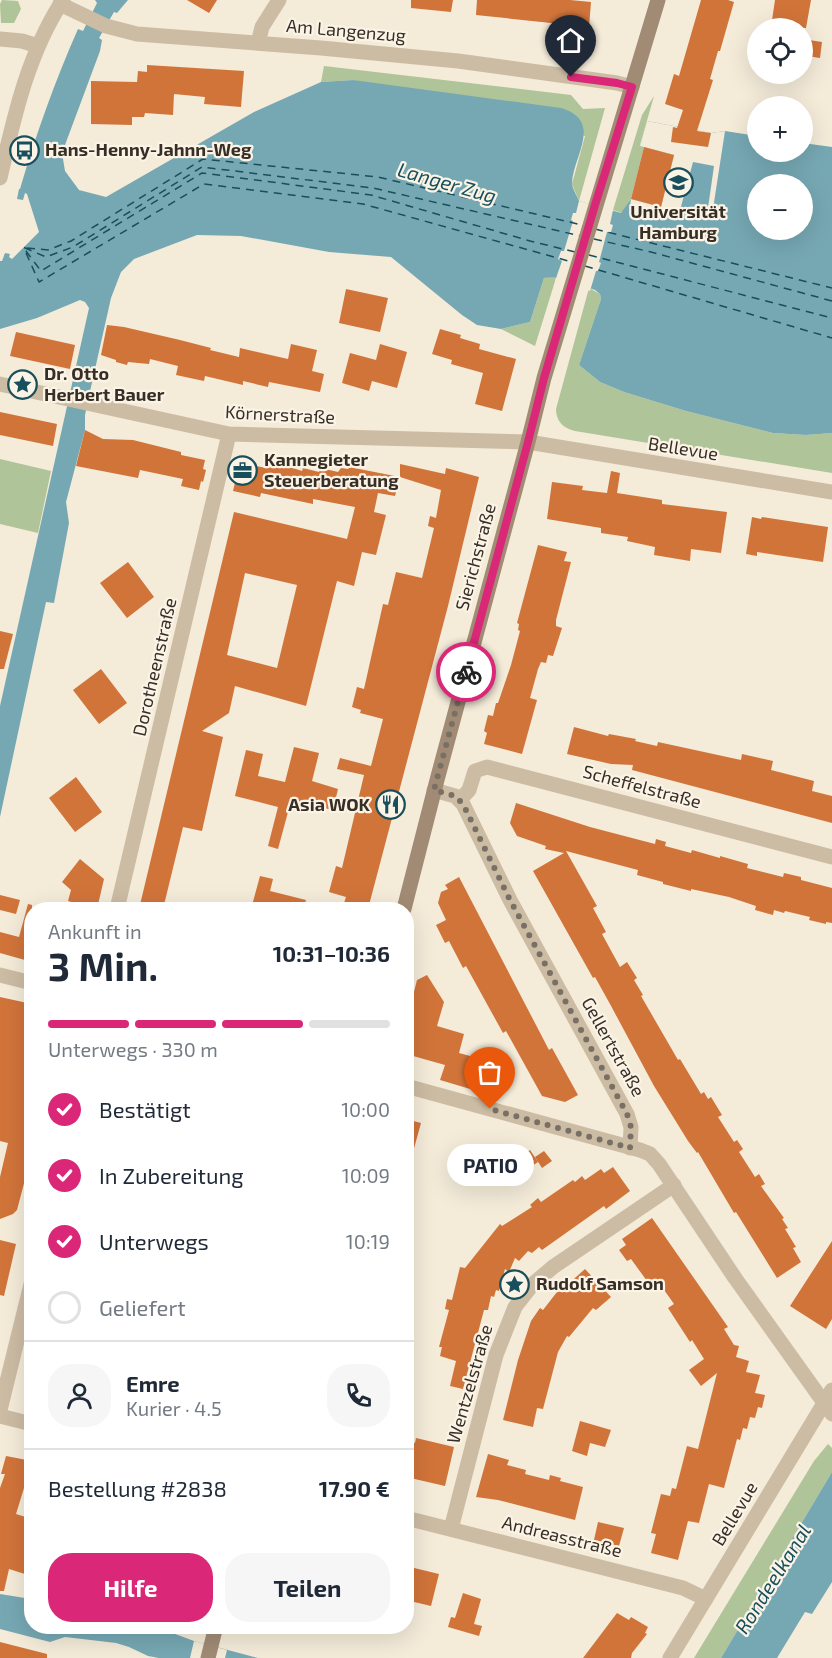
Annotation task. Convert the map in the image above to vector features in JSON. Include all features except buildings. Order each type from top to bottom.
[{"type":"main road","name":"Sierichstraße","points":[[406,902],[544,378],[658,0]]},
{"type":"main road","points":[[209,1652],[214,1634]]},
{"type":"street","points":[[258,44],[262,27],[279,0]]},
{"type":"street","points":[[0,178],[12,125],[38,46],[59,1]]},
{"type":"street","name":"Am Langenzug","points":[[59,1],[106,26],[137,34],[458,61],[632,87]]},
{"type":"street","points":[[7,39],[38,46]]},
{"type":"street","name":"Körnerstraße","points":[[0,384],[229,434],[528,442]]},
{"type":"street","name":"Dorotheenstraße","points":[[119,902],[229,434]]},
{"type":"street","name":"Bellevue","points":[[528,442],[832,492]]},
{"type":"street","name":"Scheffelstraße","points":[[460,800],[469,790],[475,771],[487,767],[832,857]]},
{"type":"street","points":[[434,790],[460,800]]},
{"type":"street","name":"Gellertstraße","points":[[460,800],[510,900],[627,1114],[631,1127],[630,1148]]},
{"type":"street","points":[[0,975],[24,981]]},
{"type":"street","points":[[414,1088],[630,1148],[653,1157],[741,1287],[829,1402]]},
{"type":"street","name":"Wentzelstraße","points":[[451,1529],[496,1355],[515,1307],[533,1284],[553,1267],[674,1185]]},
{"type":"street","points":[[0,1410],[24,1312]]},
{"type":"street","name":"Bellevue","points":[[670,1658],[829,1402]]},
{"type":"street","points":[[0,1416],[24,1422]]},
{"type":"street","name":"Andreasstraße","points":[[414,1520],[683,1588],[706,1599]]},
{"type":"green space","points":[[2,0],[18,1],[21,9],[14,23],[1,23],[0,4]]},
{"type":"green space","points":[[324,66],[571,95],[583,109],[605,108],[579,201],[572,184],[585,136],[353,80],[321,82]]},
{"type":"green space","points":[[654,96],[640,145],[644,147],[631,199],[622,213],[613,210],[642,115]]},
{"type":"green space","points":[[549,276],[556,278],[535,346],[501,329],[530,322],[544,278]]},
{"type":"green space","points":[[589,288],[600,294],[601,299],[579,365],[600,382],[624,392],[686,411],[773,433],[806,435],[832,433],[832,473],[575,431],[564,426],[557,417],[556,409]]},
{"type":"green space","points":[[0,459],[51,471],[38,533],[0,524]]},
{"type":"green space","points":[[828,1444],[832,1448],[832,1472],[721,1658],[694,1658],[814,1461]]},
{"type":"water","name":"Langer Zug","points":[[95,0],[128,0],[117,13],[114,12],[99,38],[102,40],[100,51],[62,153],[65,171],[79,190],[106,197],[254,112],[321,82],[353,80],[561,108],[574,114],[581,121],[584,130],[572,183],[579,201],[621,213],[631,199],[661,207],[674,155],[640,146],[647,121],[711,133],[725,131],[747,134],[747,162],[813,162],[813,144],[832,147],[832,433],[806,435],[773,433],[686,411],[624,392],[600,382],[579,365],[601,299],[600,294],[595,290],[562,279],[544,278],[530,322],[501,329],[477,325],[391,257],[329,252],[241,236],[197,235],[134,259],[121,272],[111,298],[85,415],[85,430],[66,502],[69,523],[54,603],[46,602],[0,817],[0,706],[89,308],[85,302],[80,300],[37,318],[0,329],[0,261],[5,253],[10,254],[9,257],[12,259],[39,232],[27,194],[25,193],[23,200],[17,199],[19,189],[46,108],[78,29],[83,31],[97,3]]},
{"type":"water","name":"Rondeelkanal","points":[[832,1472],[832,1582],[812,1614],[805,1612],[777,1658],[721,1658]]},
{"type":"water","points":[[0,1594],[24,1598],[24,1634],[175,1634],[258,1658],[159,1658],[116,1643],[65,1637],[50,1642],[0,1629]]},
{"type":"pier","name":"Universität Hamburg","points":[[647,121],[711,133],[725,131],[713,209],[708,208],[714,166],[693,162],[679,214],[671,211],[670,215],[630,206],[631,199],[661,207],[674,155],[640,146]]},
{"type":"pier","points":[[579,201],[613,210],[610,224],[613,225],[611,232],[607,232],[599,262],[601,263],[590,291],[555,281],[562,261],[558,259],[561,251],[564,251],[573,221],[571,220],[573,213],[576,213]]},
{"type":"pier","points":[[194,1641],[227,1650],[225,1658],[190,1658]]},
{"type":"ferry route","points":[[27,248],[48,250],[71,241],[203,159],[378,177],[582,225]]},
{"type":"ferry route","points":[[575,252],[371,195],[202,173],[41,271],[23,247],[46,257],[73,247],[202,167],[373,188],[581,236]]},
{"type":"ferry route","points":[[26,253],[39,282],[204,184],[363,204],[572,262]]},
{"type":"ferry route","points":[[595,229],[832,288]]},
{"type":"ferry route","points":[[594,239],[832,301]]},
{"type":"ferry route","points":[[589,255],[832,318]]},
{"type":"ferry route","points":[[585,266],[832,338]]},
{"type":"way so far","points":[[466,672],[434,790],[455,796],[463,804],[510,900],[627,1114],[631,1127],[630,1148],[490,1109]]},
{"type":"place","name":"Hans-Henny-Jahnn-Weg","points":[[24,150]]},
{"type":"place","name":"Universität Hamburg","points":[[678,183]]},
{"type":"place","name":"Dr. Otto Herbert Bauer","points":[[23,384]]},
{"type":"place","name":"Kannegieter Steuerberatung","points":[[243,470]]},
{"type":"place","name":"Asia WOK","points":[[391,805]]},
{"type":"place","name":"PATIO","points":[[490,1109]]},
{"type":"place","name":"Rudolf Samson","points":[[515,1284]]},
{"type":"route","points":[[466,672],[544,378],[632,87],[571,77]]}]
